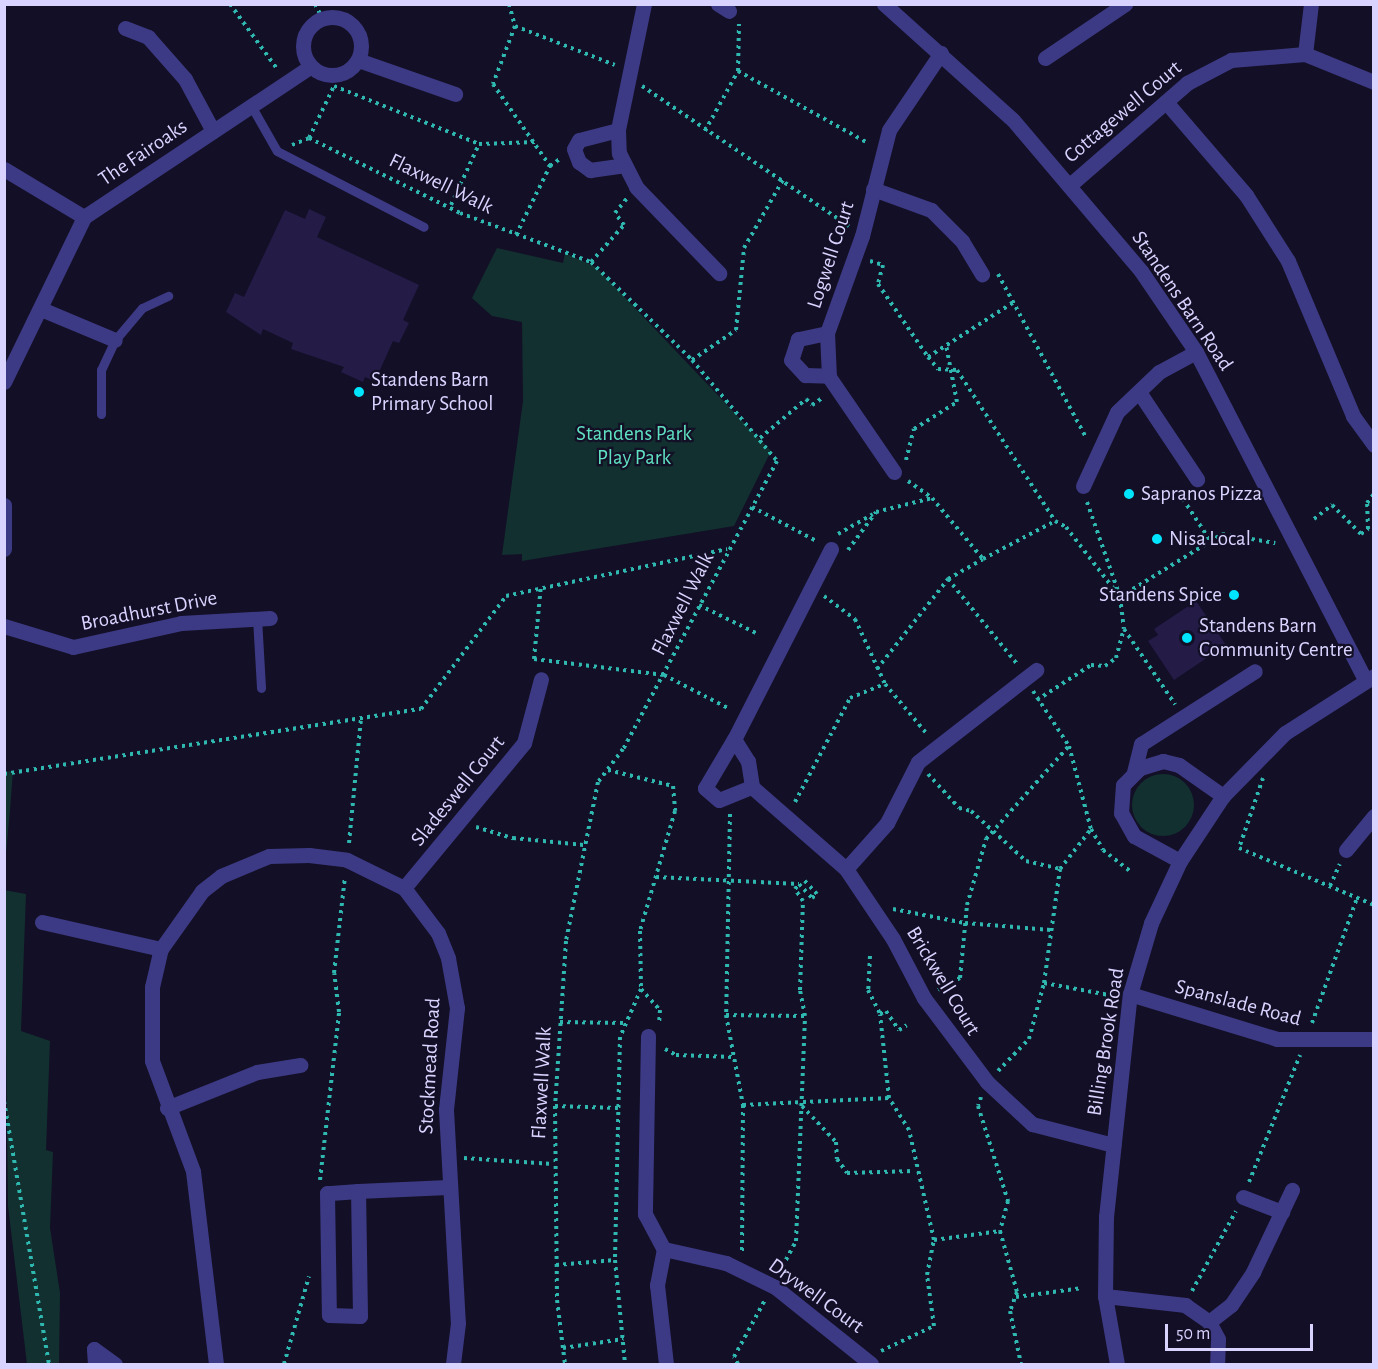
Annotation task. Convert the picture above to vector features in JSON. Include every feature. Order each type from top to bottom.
[{"type":"street","points":[[644,4],[631,78],[618,130],[624,165],[636,187],[719,273]]},
{"type":"street","name":"Standens Barn Road","points":[[884,4],[941,53],[1071,184],[1196,352],[1369,677]]},
{"type":"street","points":[[1045,58],[1125,4]]},
{"type":"street","points":[[1305,54],[1311,4]]},
{"type":"street","points":[[319,11],[344,12],[360,36],[358,60],[336,76],[310,67],[302,45],[319,11]]},
{"type":"street","points":[[125,28],[148,37],[185,78],[213,131]]},
{"type":"street","name":"Logwell Court","points":[[827,333],[798,339],[791,360],[805,375],[833,382],[827,333],[862,236],[881,150],[897,111],[941,53]]},
{"type":"street","name":"Cottagewell Court","points":[[1071,184],[1166,102],[1231,60],[1305,54],[1374,82]]},
{"type":"street","points":[[358,60],[455,94]]},
{"type":"street","name":"The Fairoaks","points":[[84,218],[213,131],[253,109],[289,85],[310,67]]},
{"type":"street","points":[[1166,102],[1246,195],[1288,261],[1353,416],[1374,445]]},
{"type":"street","points":[[618,130],[579,140],[574,149],[579,162],[590,170],[624,165]]},
{"type":"street","points":[[4,169],[84,218],[4,382]]},
{"type":"street","name":"Logwell Court","points":[[873,189],[931,210],[962,240],[982,274]]},
{"type":"street","points":[[41,309],[115,339]]},
{"type":"street","points":[[1083,486],[1095,453],[1117,412],[1172,362],[1196,352]]},
{"type":"street","points":[[833,382],[899,470]]},
{"type":"street","points":[[1139,392],[1197,479]]},
{"type":"street","points":[[4,505],[4,549]]},
{"type":"street","points":[[734,739],[748,761],[752,788],[719,800],[705,788],[734,739],[831,549]]},
{"type":"street","name":"Broadhurst Drive","points":[[4,626],[73,647],[181,623],[263,618]]},
{"type":"street","points":[[1179,861],[1145,845],[1126,824],[1120,793],[1134,772],[1141,744],[1255,671]]},
{"type":"street","points":[[846,869],[887,823],[918,762],[936,743],[1031,673]]},
{"type":"street","name":"Billing Brook Road","points":[[1117,1365],[1105,1296],[1113,1145],[1130,994],[1151,923],[1179,861],[1223,796],[1285,733],[1369,677]]},
{"type":"street","name":"Sladeswell Court","points":[[404,888],[461,823],[524,743],[541,679]]},
{"type":"street","points":[[1134,772],[1155,762],[1172,763],[1223,796]]},
{"type":"street","name":"Brickwell Court","points":[[752,788],[846,869],[877,913],[924,998],[951,1039],[1015,1111],[1056,1133],[1113,1145]]},
{"type":"street","points":[[1346,850],[1374,816]]},
{"type":"street","name":"Stockmead Road","points":[[212,1364],[202,1215],[193,1171],[167,1108],[152,1061],[149,1025],[161,949],[187,907],[221,876],[269,856],[347,860],[404,888],[438,933],[455,981],[447,1157],[457,1290],[453,1365]]},
{"type":"street","points":[[42,922],[161,949]]},
{"type":"street","name":"Spanslade Road","points":[[1130,994],[1235,1028],[1306,1042],[1374,1040]]},
{"type":"street","points":[[653,1035],[645,1214],[664,1249],[657,1285],[666,1365]]},
{"type":"street","points":[[167,1108],[257,1072],[300,1065]]},
{"type":"street","points":[[358,1191],[360,1316],[329,1316],[327,1193],[358,1191],[448,1186]]},
{"type":"street","points":[[1209,1322],[1231,1305],[1253,1272],[1292,1190]]},
{"type":"street","points":[[1243,1197],[1282,1212]]},
{"type":"street","name":"Drywell Court","points":[[664,1249],[742,1270],[772,1286],[867,1362]]},
{"type":"street","points":[[1105,1296],[1185,1305],[1209,1322],[1218,1339],[1217,1365]]},
{"type":"street","points":[[95,1365],[94,1349],[115,1365]]},
{"type":"lane","points":[[253,109],[277,151],[424,227]]},
{"type":"lane","points":[[101,414],[101,370],[115,339],[142,308],[168,296]]},
{"type":"lane","points":[[261,688],[263,618]]},
{"type":"path","points":[[230,4],[289,85]]},
{"type":"path","points":[[509,4],[514,6],[515,26],[494,84],[550,166]]},
{"type":"path","points":[[705,131],[738,71],[729,10]]},
{"type":"path","points":[[515,26],[607,59],[705,131],[784,178],[862,236]]},
{"type":"path","points":[[738,71],[881,150]]},
{"type":"path","points":[[277,151],[309,138],[334,86],[479,144],[535,141]]},
{"type":"path","name":"Flaxwell Walk","points":[[309,138],[516,235],[591,262],[692,360],[760,438],[777,461],[728,549],[664,675],[608,770],[598,782],[566,941],[555,1106],[553,1164],[556,1265],[565,1365]]},
{"type":"path","points":[[451,205],[479,144]]},
{"type":"path","points":[[516,235],[550,166],[574,149]]},
{"type":"path","points":[[692,360],[736,330],[744,248],[784,178]]},
{"type":"path","points":[[591,262],[624,225],[615,213],[636,187]]},
{"type":"path","points":[[855,256],[883,265],[878,284],[928,357],[938,369],[953,372],[957,370],[1055,521],[1066,526],[1120,597]]},
{"type":"path","points":[[982,274],[998,274],[1095,453]]},
{"type":"path","points":[[928,357],[1014,302]]},
{"type":"path","points":[[946,345],[957,402],[914,429],[899,470],[932,498],[983,559]]},
{"type":"path","points":[[760,438],[806,399],[812,405],[833,382]]},
{"type":"path","points":[[1197,479],[1184,499],[1211,542]]},
{"type":"path","points":[[1037,700],[1091,664],[1105,666],[1116,658],[1124,629],[1120,597],[1083,486]]},
{"type":"path","points":[[1314,519],[1332,505],[1361,534],[1368,529],[1367,502],[1374,494]]},
{"type":"path","points":[[752,507],[821,543],[876,512],[932,498]]},
{"type":"path","points":[[831,549],[844,556],[876,512]]},
{"type":"path","points":[[878,669],[948,579],[1055,521]]},
{"type":"path","points":[[1120,597],[1222,534],[1275,543]]},
{"type":"path","points":[[4,774],[422,709],[506,596],[541,585],[728,549]]},
{"type":"path","points":[[948,579],[1031,673],[1037,700],[1069,746],[1091,829],[1102,850],[1131,872]]},
{"type":"path","points":[[541,585],[534,659],[541,679]]},
{"type":"path","points":[[825,590],[827,600],[855,619],[885,684],[936,743]]},
{"type":"path","points":[[699,605],[756,633]]},
{"type":"path","points":[[1124,629],[1184,717]]},
{"type":"path","points":[[534,659],[664,675],[745,716]]},
{"type":"path","points":[[786,818],[850,699],[885,684]]},
{"type":"path","points":[[320,1185],[339,1012],[333,973],[361,719]]},
{"type":"path","points":[[924,998],[960,978],[965,923],[993,829],[1069,746]]},
{"type":"path","points":[[918,762],[959,808],[993,829],[1026,861],[1060,869]]},
{"type":"path","points":[[608,770],[673,786]]},
{"type":"path","points":[[1257,774],[1266,781],[1239,848],[1374,905]]},
{"type":"path","points":[[728,798],[734,833],[726,1015],[743,1106],[742,1270]]},
{"type":"path","points":[[461,823],[513,838],[584,845]]},
{"type":"path","points":[[1330,886],[1346,850]]},
{"type":"path","points":[[656,877],[730,884],[799,884],[812,898],[817,894],[804,880]]},
{"type":"path","points":[[738,1365],[734,1357],[795,1241],[805,1016],[800,990],[803,901],[795,889],[799,884]]},
{"type":"path","points":[[1185,1305],[1243,1197],[1306,1042],[1357,898]]},
{"type":"path","points":[[877,913],[899,908],[965,923],[1051,930]]},
{"type":"path","points":[[867,1362],[934,1326],[927,1275],[934,1240],[914,1171],[909,1130],[889,1098],[880,1014],[868,990],[870,956]]},
{"type":"path","points":[[1044,983],[1109,995]]},
{"type":"path","points":[[640,988],[660,1010],[653,1035]]},
{"type":"path","points":[[880,1014],[885,1011],[899,1030],[907,1026]]},
{"type":"path","points":[[726,1015],[805,1016]]},
{"type":"path","points":[[560,1022],[624,1023]]},
{"type":"path","points":[[661,1045],[676,1055],[733,1057]]},
{"type":"path","points":[[743,1106],[802,1106],[889,1098]]},
{"type":"path","points":[[4,1101],[49,1365]]},
{"type":"path","points":[[555,1106],[618,1108]]},
{"type":"path","points":[[802,1106],[836,1142],[837,1159],[847,1173],[914,1171]]},
{"type":"path","points":[[447,1157],[553,1164]]},
{"type":"path","points":[[934,1240],[1000,1231]]},
{"type":"path","points":[[556,1265],[615,1260]]},
{"type":"path","points":[[284,1365],[311,1264]]},
{"type":"path","points":[[1015,1297],[1082,1288]]},
{"type":"path","points":[[563,1348],[623,1339]]},
{"type":"green space","name":"Standens Park Play Park","points":[[497,248],[563,263],[565,253],[596,267],[771,451],[734,526],[522,561],[522,554],[502,555],[523,401],[522,322],[492,316],[472,298]]},
{"type":"green space","points":[[13,771],[10,810],[5,864],[5,772]]},
{"type":"green space","points":[[1157,774],[1169,774],[1185,783],[1192,793],[1194,805],[1192,817],[1185,827],[1169,836],[1157,836],[1146,831],[1137,822],[1132,811],[1132,799],[1137,788],[1146,779]]},
{"type":"green space","points":[[4,890],[26,894],[21,1031],[50,1041],[46,1150],[53,1152],[50,1228],[60,1293],[59,1364],[27,1364],[8,1206]]},
{"type":"building","points":[[309,209],[326,217],[317,237],[419,285],[403,320],[409,323],[399,343],[393,341],[375,381],[365,377],[363,382],[341,372],[344,367],[291,349],[293,343],[263,329],[261,335],[226,312],[235,293],[244,297],[285,210],[305,219]]},
{"type":"building","name":"Standens Barn Community Centre","points":[[1196,601],[1226,645],[1174,680],[1148,641],[1158,635],[1154,629]]},
{"type":"place","name":"Standens Barn Primary School","points":[[359,392]]},
{"type":"place","name":"Sapranos Pizza","points":[[1129,494]]},
{"type":"place","name":"Nisa Local","points":[[1157,539]]},
{"type":"place","name":"Standens Spice","points":[[1234,595]]},
{"type":"place","name":"Standens Barn Community Centre","points":[[1187,638]]}]
